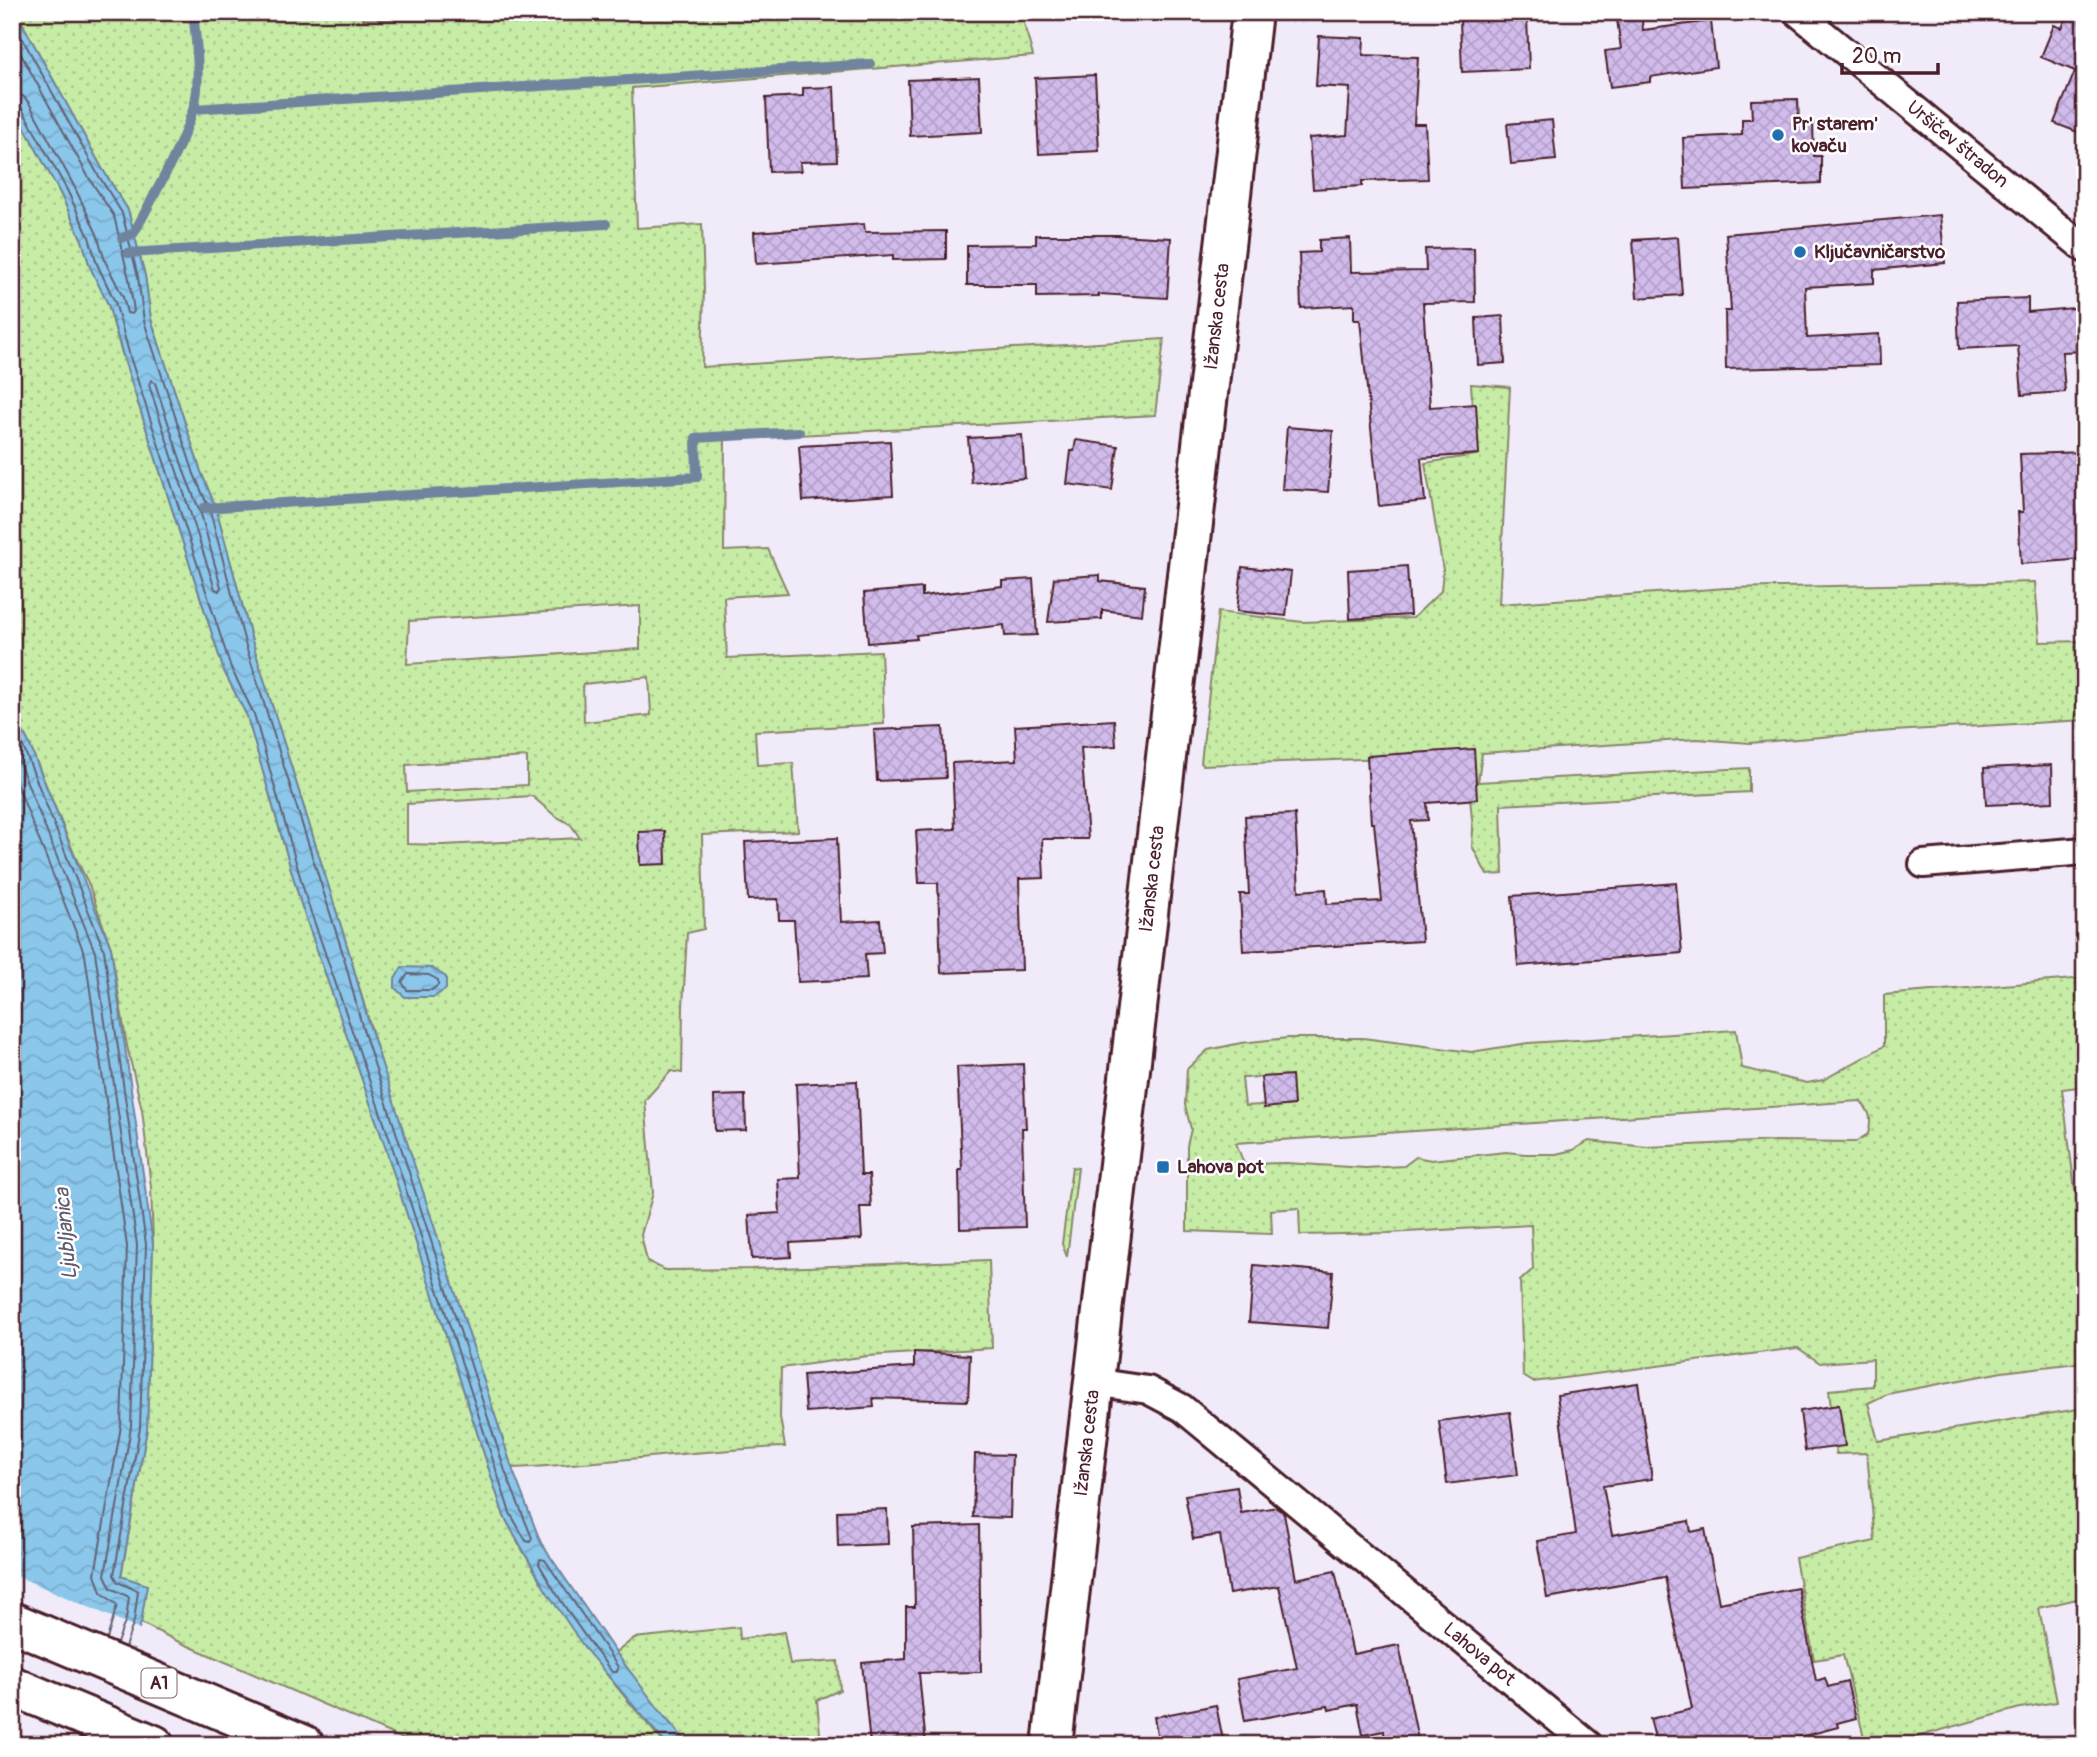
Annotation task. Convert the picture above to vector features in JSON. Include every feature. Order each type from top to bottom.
[{"type":"main road","name":"Ižanska cesta","points":[[1052,1745],[1252,12]]},
{"type":"main road","name":"A1","points":[[12,1622],[304,1745]]},
{"type":"main road","points":[[12,1686],[154,1745]]},
{"type":"street","name":"Uršičev štradon","points":[[1797,12],[2085,249]]},
{"type":"street","points":[[1923,864],[2085,851]]},
{"type":"street","name":"Lahova pot","points":[[1093,1382],[1148,1390],[1182,1408],[1589,1745]]},
{"type":"green space","points":[[16,12],[363,12],[363,19],[469,20],[645,12],[1021,12],[1033,56],[632,88],[637,228],[702,224],[702,367],[1164,339],[1155,415],[725,439],[724,551],[768,549],[788,593],[724,597],[727,658],[881,651],[884,724],[755,731],[757,765],[793,763],[798,831],[702,835],[704,929],[687,933],[682,1073],[671,1071],[645,1100],[653,1193],[641,1235],[647,1261],[665,1270],[989,1260],[992,1348],[868,1356],[781,1368],[780,1417],[785,1447],[512,1468],[384,1073],[252,641],[216,508],[201,472],[151,319],[145,276],[128,210]],"holes":[[[640,606],[640,649],[407,664],[409,621]],[[649,677],[651,715],[584,722],[583,684]],[[527,757],[527,785],[407,792],[406,765]],[[532,796],[554,815],[571,825],[580,838],[443,845],[407,844],[407,804]]]},
{"type":"green space","points":[[12,104],[60,193],[108,304],[224,671],[247,716],[301,904],[384,1143],[504,1516],[539,1578],[578,1636],[666,1745],[417,1745],[141,1623],[146,1585],[121,1577],[147,1429],[153,1244],[151,1187],[142,1110],[127,1046],[111,948],[89,885],[28,741],[12,710]]},
{"type":"green space","points":[[1471,384],[1510,387],[1499,604],[1727,588],[2035,582],[2040,642],[2085,641],[2085,720],[1893,731],[1750,743],[1697,739],[1482,753],[1478,782],[1749,768],[1749,792],[1501,805],[1503,874],[1487,875],[1472,846],[1466,755],[1203,765],[1201,763],[1218,612],[1303,622],[1413,618],[1441,591],[1443,570],[1425,463],[1476,455]]},
{"type":"green space","points":[[2085,978],[2085,1086],[2062,1089],[2075,1190],[2085,1190],[2085,1362],[2002,1372],[1887,1394],[1868,1403],[1878,1441],[2085,1408],[2085,1597],[2039,1608],[2057,1702],[2020,1708],[1888,1745],[1866,1745],[1843,1655],[1814,1660],[1795,1558],[1875,1541],[1867,1453],[1836,1454],[1829,1390],[1873,1386],[1873,1359],[1820,1363],[1798,1348],[1533,1382],[1523,1376],[1520,1281],[1533,1269],[1531,1225],[1300,1235],[1299,1208],[1271,1210],[1272,1234],[1187,1231],[1187,1146],[1191,1129],[1185,1105],[1187,1069],[1208,1050],[1288,1038],[1363,1038],[1471,1052],[1528,1043],[1736,1030],[1742,1068],[1807,1083],[1823,1080],[1884,1046],[1884,995]],"holes":[[[1277,1077],[1279,1104],[1245,1106],[1242,1078]],[[1860,1101],[1870,1116],[1870,1124],[1868,1134],[1855,1142],[1776,1141],[1647,1147],[1589,1141],[1573,1150],[1556,1154],[1506,1152],[1431,1160],[1416,1157],[1404,1166],[1365,1168],[1286,1163],[1244,1164],[1236,1143]]]},
{"type":"green space","points":[[1072,1167],[1078,1168],[1067,1257],[1062,1244]]},
{"type":"green space","points":[[739,1627],[740,1639],[784,1632],[790,1664],[838,1661],[840,1690],[817,1700],[821,1745],[689,1745],[656,1707],[616,1653],[634,1638]]},
{"type":"water","points":[[12,12],[16,12],[128,210],[145,276],[151,319],[201,472],[216,508],[252,641],[369,1024],[512,1468],[541,1543],[616,1653],[689,1745],[667,1745],[586,1650],[545,1589],[504,1516],[384,1143],[301,904],[247,716],[224,671],[108,304],[60,193],[12,104]]},
{"type":"water","name":"Ljubljanica","points":[[12,714],[28,741],[111,948],[153,1244],[147,1429],[121,1576],[147,1585],[141,1623],[98,1745],[12,1745]]},
{"type":"water","points":[[402,967],[432,968],[446,977],[446,989],[434,997],[405,997],[395,988],[395,979]]},
{"type":"pier","points":[[12,1574],[142,1630],[101,1745],[46,1745],[12,1730]]},
{"type":"building","points":[[1616,12],[1641,12],[1643,30],[1711,21],[1716,67],[1650,77],[1650,82],[1610,87],[1605,51],[1621,49]]},
{"type":"building","points":[[2069,12],[2085,12],[2085,135],[2054,123],[2075,71],[2041,57],[2054,25],[2062,28]]},
{"type":"building","points":[[1527,17],[1529,69],[1462,72],[1460,20]]},
{"type":"building","points":[[1319,36],[1364,38],[1363,55],[1418,57],[1414,124],[1425,124],[1428,179],[1362,181],[1362,186],[1313,189],[1309,138],[1347,135],[1350,88],[1316,86]]},
{"type":"building","points":[[1095,75],[1099,151],[1039,154],[1035,78]]},
{"type":"building","points":[[979,77],[982,132],[910,136],[908,80]]},
{"type":"building","points":[[834,87],[837,161],[800,162],[801,171],[769,172],[766,98],[803,96],[803,88]]},
{"type":"building","points":[[1798,99],[1799,122],[1813,122],[1814,156],[1821,156],[1821,183],[1685,189],[1683,138],[1742,135],[1742,119],[1752,119],[1751,100]]},
{"type":"building","points":[[1552,120],[1556,160],[1511,164],[1507,124]]},
{"type":"building","points":[[1940,215],[1945,263],[1874,270],[1874,283],[1805,287],[1807,338],[1879,334],[1880,365],[1726,369],[1725,311],[1731,311],[1726,234]]},
{"type":"building","points":[[864,224],[865,232],[946,231],[946,259],[893,260],[893,255],[756,264],[754,232]]},
{"type":"building","points":[[1036,235],[1171,238],[1167,298],[1099,294],[1037,297],[1037,285],[967,285],[967,245],[1036,244]]},
{"type":"building","points":[[1678,237],[1682,295],[1637,298],[1633,240]]},
{"type":"building","points":[[1350,238],[1351,272],[1426,271],[1425,249],[1474,248],[1475,302],[1423,303],[1430,407],[1476,404],[1479,454],[1421,458],[1425,501],[1379,506],[1360,320],[1354,320],[1354,305],[1301,308],[1299,253],[1319,252],[1319,240]]},
{"type":"building","points":[[2028,298],[2028,312],[2085,307],[2085,351],[2062,352],[2065,392],[2022,395],[2018,346],[1959,349],[1957,301]]},
{"type":"building","points":[[1503,316],[1505,363],[1478,365],[1476,318]]},
{"type":"building","points":[[1287,427],[1333,431],[1328,492],[1282,489]]},
{"type":"building","points":[[1022,435],[1025,478],[972,483],[968,438]]},
{"type":"building","points":[[1076,440],[1118,446],[1112,490],[1067,484],[1071,451],[1074,451]]},
{"type":"building","points":[[890,441],[893,495],[803,501],[799,446]]},
{"type":"building","points":[[2085,452],[2085,559],[2021,564],[2018,512],[2023,512],[2020,454]]},
{"type":"building","points":[[1407,566],[1410,615],[1350,619],[1348,570]]},
{"type":"building","points":[[1242,567],[1291,572],[1286,616],[1237,611]]},
{"type":"building","points":[[1100,575],[1100,581],[1145,586],[1142,615],[1102,610],[1102,619],[1048,622],[1054,578]]},
{"type":"building","points":[[1033,579],[1037,635],[1005,636],[1004,625],[916,635],[917,639],[868,643],[864,593],[922,588],[922,596],[1002,586],[1002,581]]},
{"type":"building","points":[[1114,720],[1116,746],[1081,748],[1088,839],[1042,839],[1044,878],[1019,879],[1022,970],[941,973],[938,883],[919,883],[916,831],[955,829],[952,763],[1017,760],[1015,726]]},
{"type":"building","points":[[943,727],[946,778],[877,781],[874,730]]},
{"type":"building","points":[[1474,749],[1477,799],[1427,803],[1428,820],[1411,821],[1422,941],[1243,951],[1240,894],[1249,894],[1245,816],[1295,814],[1299,891],[1326,889],[1327,904],[1382,901],[1374,823],[1371,823],[1367,756]]},
{"type":"building","points":[[2052,765],[2053,802],[1986,805],[1984,768]]},
{"type":"building","points":[[665,831],[666,864],[640,865],[639,832]]},
{"type":"building","points":[[837,838],[841,922],[880,920],[883,953],[865,954],[867,979],[798,982],[794,920],[779,920],[778,899],[748,900],[745,842]]},
{"type":"building","points":[[1676,883],[1682,953],[1518,966],[1512,896]]},
{"type":"building","points":[[1023,1064],[1026,1128],[1022,1128],[1025,1227],[960,1229],[959,1170],[962,1170],[957,1067]]},
{"type":"building","points":[[1292,1075],[1294,1105],[1264,1108],[1261,1077]]},
{"type":"building","points":[[857,1081],[861,1175],[869,1175],[871,1207],[860,1207],[862,1239],[790,1243],[791,1257],[752,1259],[749,1215],[780,1213],[778,1179],[800,1178],[796,1084]]},
{"type":"building","points":[[745,1095],[746,1130],[715,1131],[714,1096]]},
{"type":"building","points":[[1254,1265],[1333,1272],[1328,1328],[1249,1322]]},
{"type":"building","points":[[914,1352],[970,1355],[968,1401],[873,1398],[874,1407],[806,1412],[803,1375],[914,1367]]},
{"type":"building","points":[[1638,1383],[1652,1479],[1603,1486],[1612,1535],[1689,1521],[1691,1532],[1705,1529],[1719,1603],[1798,1588],[1816,1681],[1825,1678],[1828,1687],[1847,1682],[1856,1718],[1837,1723],[1838,1727],[1770,1745],[1657,1745],[1650,1719],[1692,1709],[1665,1577],[1547,1598],[1537,1541],[1576,1534],[1557,1395]]},
{"type":"building","points":[[1839,1405],[1845,1446],[1805,1451],[1800,1411]]},
{"type":"building","points":[[1510,1412],[1518,1475],[1447,1484],[1439,1421]]},
{"type":"building","points":[[975,1454],[1012,1455],[1010,1518],[973,1517]]},
{"type":"building","points":[[1237,1487],[1241,1513],[1277,1507],[1284,1513],[1296,1579],[1335,1571],[1353,1654],[1399,1645],[1419,1745],[1385,1745],[1384,1731],[1363,1735],[1357,1704],[1329,1710],[1328,1706],[1245,1721],[1237,1679],[1297,1668],[1279,1586],[1229,1594],[1220,1535],[1193,1539],[1185,1495]]},
{"type":"building","points":[[887,1509],[888,1544],[838,1546],[837,1511]]},
{"type":"building","points":[[979,1525],[981,1672],[919,1673],[926,1745],[870,1745],[862,1663],[906,1659],[906,1607],[915,1607],[913,1527]]},
{"type":"building","points":[[1216,1705],[1224,1745],[1159,1745],[1154,1717]]},
{"type":"waterway","points":[[122,238],[134,233],[174,157],[193,110],[198,75],[193,12]]},
{"type":"waterway","points":[[194,109],[870,64]]},
{"type":"waterway","points":[[128,253],[606,224]]},
{"type":"waterway","points":[[204,508],[697,477],[696,438],[799,432]]},
{"type":"place","name":"Pr' starem' kovaču","points":[[1778,135]]},
{"type":"place","name":"Ključavničarstvo","points":[[1800,252]]},
{"type":"place","name":"Lahova pot","points":[[1163,1167]]}]
